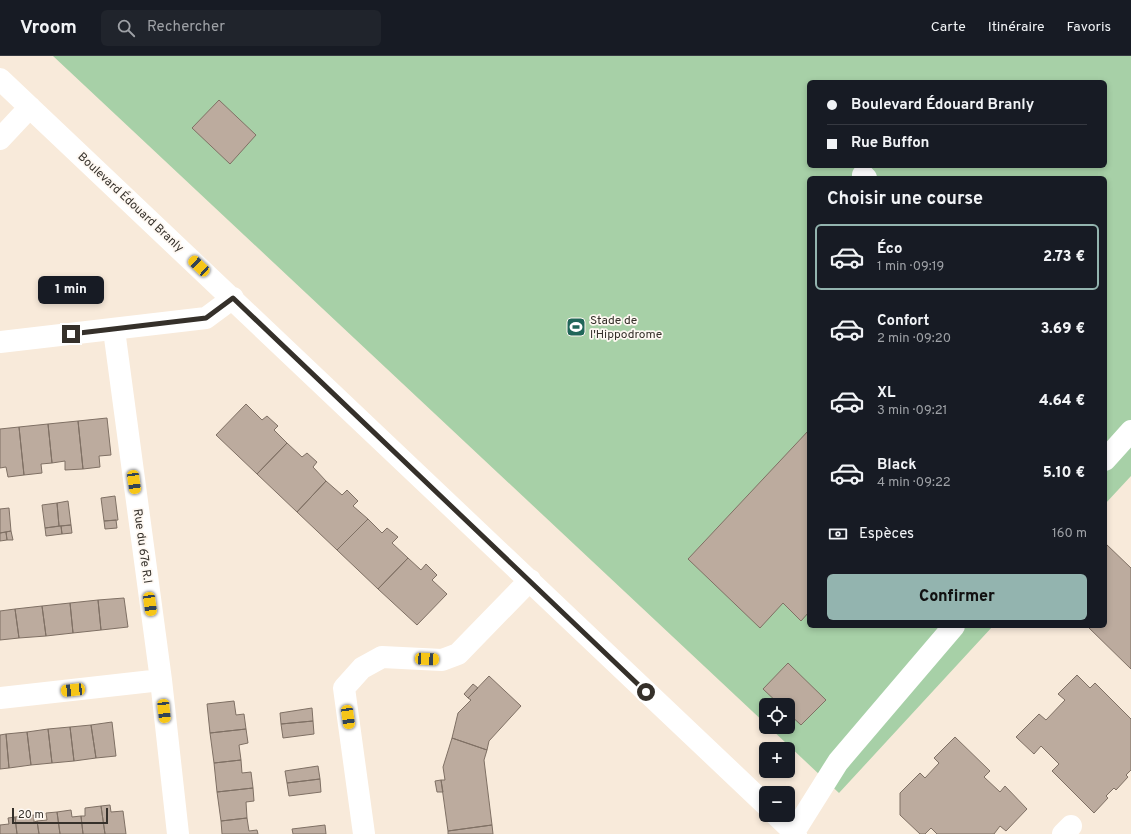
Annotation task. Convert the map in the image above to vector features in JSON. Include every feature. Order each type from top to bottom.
[{"type":"street","name":"Boulevard Édouard Branly","points":[[0,79],[233,298],[759,798]]},
{"type":"street","points":[[0,139],[30,107]]},
{"type":"street","points":[[0,342],[114,330],[206,318],[233,298]]},
{"type":"street","name":"Rue du 67e R.I","points":[[114,330],[161,680],[178,834]]},
{"type":"street","points":[[1107,458],[1131,431]]},
{"type":"street","points":[[364,834],[344,688],[362,668],[382,657],[442,660],[458,654],[530,580]]},
{"type":"street","points":[[783,822],[795,833],[838,762],[952,628]]},
{"type":"street","points":[[0,698],[161,680]]},
{"type":"green space","name":"Stade de l'Hippodrome","points":[[53,56],[1131,56],[1131,476],[1107,502],[1107,176],[807,176],[807,628],[991,628],[839,793],[795,752],[795,742],[785,742],[776,734],[795,734],[795,698],[759,698],[759,717]]},
{"type":"building","points":[[219,100],[256,135],[230,164],[192,128]]},
{"type":"building","points":[[246,404],[262,420],[267,416],[278,426],[274,430],[287,443],[257,474],[216,435]]},
{"type":"building","points":[[107,418],[111,455],[99,456],[100,467],[83,469],[78,421]]},
{"type":"building","points":[[78,421],[83,469],[65,470],[65,461],[52,463],[48,424]]},
{"type":"building","points":[[48,424],[52,463],[41,464],[42,473],[24,475],[19,427]]},
{"type":"building","points":[[19,427],[24,475],[8,477],[6,467],[0,468],[0,429]]},
{"type":"building","points":[[807,432],[807,614],[801,621],[783,603],[760,628],[688,559]]},
{"type":"building","points":[[287,443],[302,457],[307,453],[317,462],[313,467],[326,481],[297,512],[257,474]]},
{"type":"building","points":[[326,481],[342,495],[347,490],[358,501],[353,506],[368,519],[337,550],[297,512]]},
{"type":"building","points":[[115,496],[118,520],[104,521],[101,498]]},
{"type":"building","points":[[68,501],[71,525],[59,526],[57,503]]},
{"type":"building","points":[[57,503],[59,526],[45,528],[42,505]]},
{"type":"building","points":[[9,508],[11,531],[0,533],[0,509]]},
{"type":"building","points":[[368,519],[382,533],[387,528],[398,537],[392,543],[408,558],[378,589],[337,550]]},
{"type":"building","points":[[116,520],[117,528],[105,529],[104,521]]},
{"type":"building","points":[[71,525],[72,533],[62,534],[61,526]]},
{"type":"building","points":[[61,526],[62,534],[46,536],[45,528]]},
{"type":"building","points":[[11,531],[13,540],[7,540],[6,532]]},
{"type":"building","points":[[6,532],[7,540],[0,541],[0,533]]},
{"type":"building","points":[[1107,545],[1131,568],[1131,669],[1089,628],[1107,628]]},
{"type":"building","points":[[408,558],[421,570],[426,564],[437,575],[432,580],[447,594],[417,625],[378,589]]},
{"type":"building","points":[[124,598],[128,627],[101,630],[98,600]]},
{"type":"building","points":[[98,600],[101,630],[73,633],[70,603]]},
{"type":"building","points":[[70,603],[73,633],[46,636],[42,606]]},
{"type":"building","points":[[42,606],[46,636],[19,638],[15,609]]},
{"type":"building","points":[[15,609],[19,638],[0,640],[0,611]]},
{"type":"building","points":[[788,663],[826,700],[801,725],[795,719],[795,698],[773,698],[763,689]]},
{"type":"building","points":[[1077,675],[1090,688],[1095,683],[1131,719],[1131,770],[1126,775],[1128,777],[1116,790],[1114,788],[1106,796],[1108,798],[1094,813],[1052,771],[1059,764],[1041,746],[1034,754],[1016,737],[1039,714],[1046,720],[1065,700],[1058,694]]},
{"type":"building","points":[[489,676],[521,706],[489,741],[487,750],[452,738],[458,713],[471,700],[468,698]]},
{"type":"building","points":[[473,684],[478,688],[468,698],[464,694]]},
{"type":"building","points":[[234,701],[236,715],[244,714],[246,729],[210,733],[207,704]]},
{"type":"building","points":[[312,708],[313,721],[281,724],[280,713]]},
{"type":"building","points":[[313,721],[314,734],[283,738],[281,724]]},
{"type":"building","points":[[112,722],[116,756],[96,758],[91,725]]},
{"type":"building","points":[[91,725],[96,758],[74,761],[70,727]]},
{"type":"building","points":[[70,727],[74,761],[52,763],[48,729]]},
{"type":"building","points":[[48,729],[52,763],[31,765],[27,732]]},
{"type":"building","points":[[246,729],[248,743],[239,745],[241,760],[214,763],[210,733]]},
{"type":"building","points":[[27,732],[31,765],[9,768],[6,734]]},
{"type":"building","points":[[6,734],[9,768],[0,769],[0,735]]},
{"type":"building","points":[[955,737],[990,771],[984,777],[1000,792],[1005,786],[1027,809],[1006,831],[1000,826],[994,834],[937,834],[931,828],[925,834],[920,834],[900,815],[900,793],[920,773],[925,778],[939,763],[934,758]]},
{"type":"building","points":[[452,738],[487,750],[484,760],[492,825],[448,831],[441,780],[445,780],[443,767]]},
{"type":"building","points":[[241,760],[242,773],[251,772],[253,788],[217,792],[214,763]]},
{"type":"building","points":[[318,766],[320,779],[287,783],[285,771]]},
{"type":"building","points":[[320,779],[321,792],[289,796],[287,783]]},
{"type":"building","points":[[441,780],[443,792],[437,792],[435,781]]},
{"type":"building","points":[[253,788],[254,801],[246,802],[247,818],[221,821],[217,792]]},
{"type":"building","points":[[110,805],[111,812],[123,811],[126,834],[105,834],[101,806]]},
{"type":"building","points":[[101,806],[105,834],[83,834],[81,816],[85,816],[85,808]]},
{"type":"building","points":[[71,810],[72,817],[81,816],[83,834],[60,834],[57,812]]},
{"type":"building","points":[[57,812],[60,834],[39,834],[37,821],[47,820],[46,813]]},
{"type":"building","points":[[34,815],[34,822],[37,821],[39,834],[17,834],[15,817]]},
{"type":"building","points":[[15,817],[17,834],[0,834],[0,825],[9,824],[8,818]]},
{"type":"building","points":[[247,818],[249,831],[257,830],[258,834],[222,834],[221,821]]},
{"type":"building","points":[[325,825],[326,834],[293,834],[292,829]]},
{"type":"building","points":[[492,825],[493,834],[448,834],[448,831]]},
{"type":"place","name":"Stade de l'Hippodrome","points":[[576,327]]},
{"type":"route","points":[[71,334],[206,318],[233,298],[646,692]]}]
